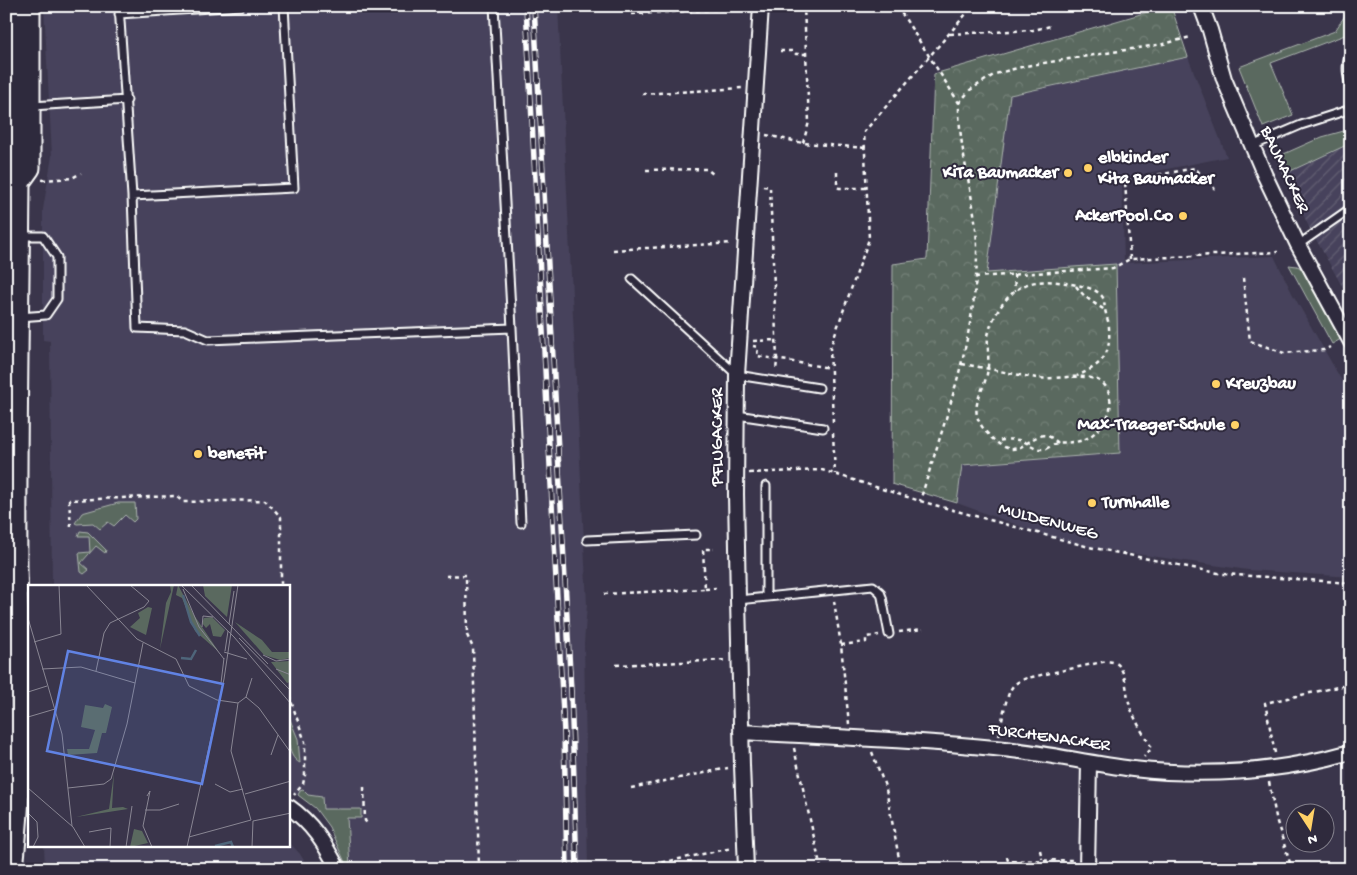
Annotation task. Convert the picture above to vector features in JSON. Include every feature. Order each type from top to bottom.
[{"type":"main road","points":[[12,6],[12,169],[19,182],[16,565],[19,813],[12,869]]},
{"type":"main road","points":[[19,182],[29,168],[29,6]]},
{"type":"main road","points":[[15,841],[20,869]]},
{"type":"street","name":"BAUMACKER","points":[[1201,6],[1224,79],[1251,146],[1298,245],[1351,342]]},
{"type":"street","name":"PFLUGACKER","points":[[746,869],[738,600],[737,374],[756,7]]},
{"type":"street","name":"FURCHENACKER","points":[[741,732],[867,738],[996,748],[1132,769],[1191,772],[1272,768],[1351,752]]},
{"type":"street","points":[[1087,864],[1089,763]]},
{"type":"street","points":[[292,801],[324,844],[338,869]]},
{"type":"lane","points":[[241,6],[119,10],[127,100],[137,328],[185,330],[208,340],[512,328]]},
{"type":"lane","points":[[132,196],[294,188],[284,6]]},
{"type":"lane","points":[[494,6],[512,328],[520,523]]},
{"type":"lane","points":[[1351,53],[1348,57],[1347,68],[1351,90]]},
{"type":"lane","points":[[29,106],[127,100]]},
{"type":"lane","points":[[1251,146],[1301,125],[1351,108]]},
{"type":"lane","points":[[1298,245],[1351,208]]},
{"type":"lane","points":[[17,318],[46,315],[57,299],[57,257],[43,236],[18,236]]},
{"type":"lane","points":[[632,279],[737,374],[819,388]]},
{"type":"lane","points":[[737,415],[823,428]]},
{"type":"lane","points":[[766,486],[766,597]]},
{"type":"lane","points":[[586,540],[696,535]]},
{"type":"lane","points":[[738,600],[868,585],[877,588],[882,597],[889,634]]},
{"type":"path","points":[[802,143],[809,122],[804,6]]},
{"type":"path","points":[[897,6],[959,103],[959,122],[972,195],[977,250],[971,320],[962,364],[920,501]]},
{"type":"path","points":[[747,346],[758,347],[757,356],[830,368],[830,348],[869,238],[864,132],[973,6]]},
{"type":"path","points":[[632,14],[756,7]]},
{"type":"path","points":[[950,34],[1033,30],[1051,26]]},
{"type":"path","points":[[959,103],[970,90],[995,74],[1025,66],[1154,45],[1191,36]]},
{"type":"path","points":[[780,51],[806,54]]},
{"type":"path","points":[[642,94],[746,88]]},
{"type":"path","points":[[763,134],[802,143],[866,148]]},
{"type":"path","points":[[1130,259],[1125,181],[1195,168],[1215,189]]},
{"type":"path","points":[[646,170],[707,169],[713,174]]},
{"type":"path","points":[[19,182],[72,178],[81,172]]},
{"type":"path","points":[[837,172],[837,186],[839,188],[867,188]]},
{"type":"path","points":[[759,186],[770,187],[777,360]]},
{"type":"path","points":[[613,250],[736,243]]},
{"type":"path","points":[[975,277],[1113,268],[1130,259],[1278,252]]},
{"type":"path","points":[[1014,274],[1015,292]]},
{"type":"path","points":[[1243,278],[1250,341],[1284,353],[1324,350],[1330,347]]},
{"type":"path","points":[[1058,442],[1049,435],[1039,435],[1020,448],[1010,450],[987,434],[976,413],[976,402],[988,369],[988,337],[992,324],[999,310],[1015,292],[1027,284],[1056,281],[1075,284],[1094,290],[1101,294],[1104,299],[1109,328],[1106,356],[1101,363],[1077,376]]},
{"type":"path","points":[[1075,284],[1082,295],[1105,310]]},
{"type":"path","points":[[747,341],[776,340]]},
{"type":"path","points":[[962,364],[1038,378],[1090,377],[1105,386],[1110,395],[1109,413],[1096,433],[1087,439],[1075,442],[1058,442],[1044,449],[1039,449],[1014,439],[996,441]]},
{"type":"path","name":"MULDENWEG","points":[[744,473],[822,470],[920,501],[1088,547],[1223,574],[1351,583]]},
{"type":"path","points":[[71,526],[69,500],[176,496],[183,502],[265,500],[281,517],[281,585]]},
{"type":"path","points":[[705,589],[703,549],[714,549]]},
{"type":"path","points":[[446,576],[466,575],[467,635],[473,648],[479,869]]},
{"type":"path","points":[[604,594],[716,588]]},
{"type":"path","points":[[832,590],[841,645],[850,737]]},
{"type":"path","points":[[616,664],[730,660]]},
{"type":"path","points":[[996,748],[1009,694],[1012,687],[1018,682],[1027,678],[1107,661],[1114,662],[1119,665],[1122,671],[1132,711],[1152,748],[1132,769]]},
{"type":"path","points":[[1292,869],[1277,822],[1265,703],[1351,684]]},
{"type":"path","points":[[290,698],[306,742],[303,784],[292,801]]},
{"type":"path","points":[[791,735],[821,869]]},
{"type":"path","points":[[867,738],[886,789],[901,869]]},
{"type":"path","points":[[631,788],[742,765]]},
{"type":"path","points":[[364,787],[365,821],[369,824]]},
{"type":"path","points":[[631,869],[746,845]]},
{"type":"path","points":[[1040,850],[1042,860]]},
{"type":"path","points":[[1006,857],[1008,861],[1042,860],[1087,864]]},
{"type":"shaded area","points":[[44,6],[558,6],[587,605],[584,643],[588,869],[351,869],[329,827],[315,808],[290,790],[290,585],[52,585],[50,341],[43,340],[43,209],[52,156]]},
{"type":"shaded area","name":"Max-Traeger-Schule","points":[[1188,57],[1227,157],[1122,178],[1124,263],[1274,256],[1292,293],[1351,397],[1351,577],[1248,570],[1088,547],[1039,533],[957,503],[962,465],[1120,453],[987,273],[1010,95]]},
{"type":"shaded area","points":[[1351,143],[1351,293],[1347,295],[1309,227],[1284,174]]},
{"type":"shaded area","points":[[290,843],[300,854],[309,869],[45,869],[44,848],[290,848]]},
{"type":"green space","points":[[1171,6],[1188,57],[1010,95],[987,273],[1116,264],[1120,453],[962,465],[957,503],[892,484],[893,264],[927,259],[934,74]]},
{"type":"green space","points":[[1351,6],[1351,25],[1345,35],[1271,63],[1293,115],[1263,127],[1239,67],[1335,31]]},
{"type":"green space","points":[[1351,129],[1351,143],[1284,174],[1277,157],[1322,137]]},
{"type":"green space","points":[[1289,265],[1301,268],[1341,339],[1332,344]]},
{"type":"green space","points":[[118,503],[135,503],[136,519],[133,522],[125,515],[114,526],[108,522],[100,529],[93,523],[75,523],[82,513]]},
{"type":"green space","points":[[80,531],[88,532],[106,550],[105,553],[96,546],[81,563],[89,570],[84,574],[81,572],[79,553],[90,552],[89,536],[78,536]]},
{"type":"green space","points":[[290,719],[298,739],[300,763],[292,755],[290,749]]},
{"type":"green space","points":[[303,790],[308,795],[322,797],[323,809],[361,809],[361,818],[347,818],[350,867],[361,867],[363,869],[348,869],[329,827],[315,808],[298,795]]},
{"type":"railway","points":[[526,6],[564,733],[567,869]]},
{"type":"railway","points":[[534,6],[571,691],[577,869]]},
{"type":"place","name":"elbkinder Kita Baumacker","points":[[1088,168]]},
{"type":"place","name":"KiTa Baumacker","points":[[1068,173]]},
{"type":"place","name":"AckerPool.Co","points":[[1183,216]]},
{"type":"place","name":"Kreuzbau","points":[[1216,384]]},
{"type":"place","name":"Max-Traeger-Schule","points":[[1235,425]]},
{"type":"place","name":"beneFit","points":[[198,454]]},
{"type":"place","name":"Turnhalle","points":[[1092,503]]}]
